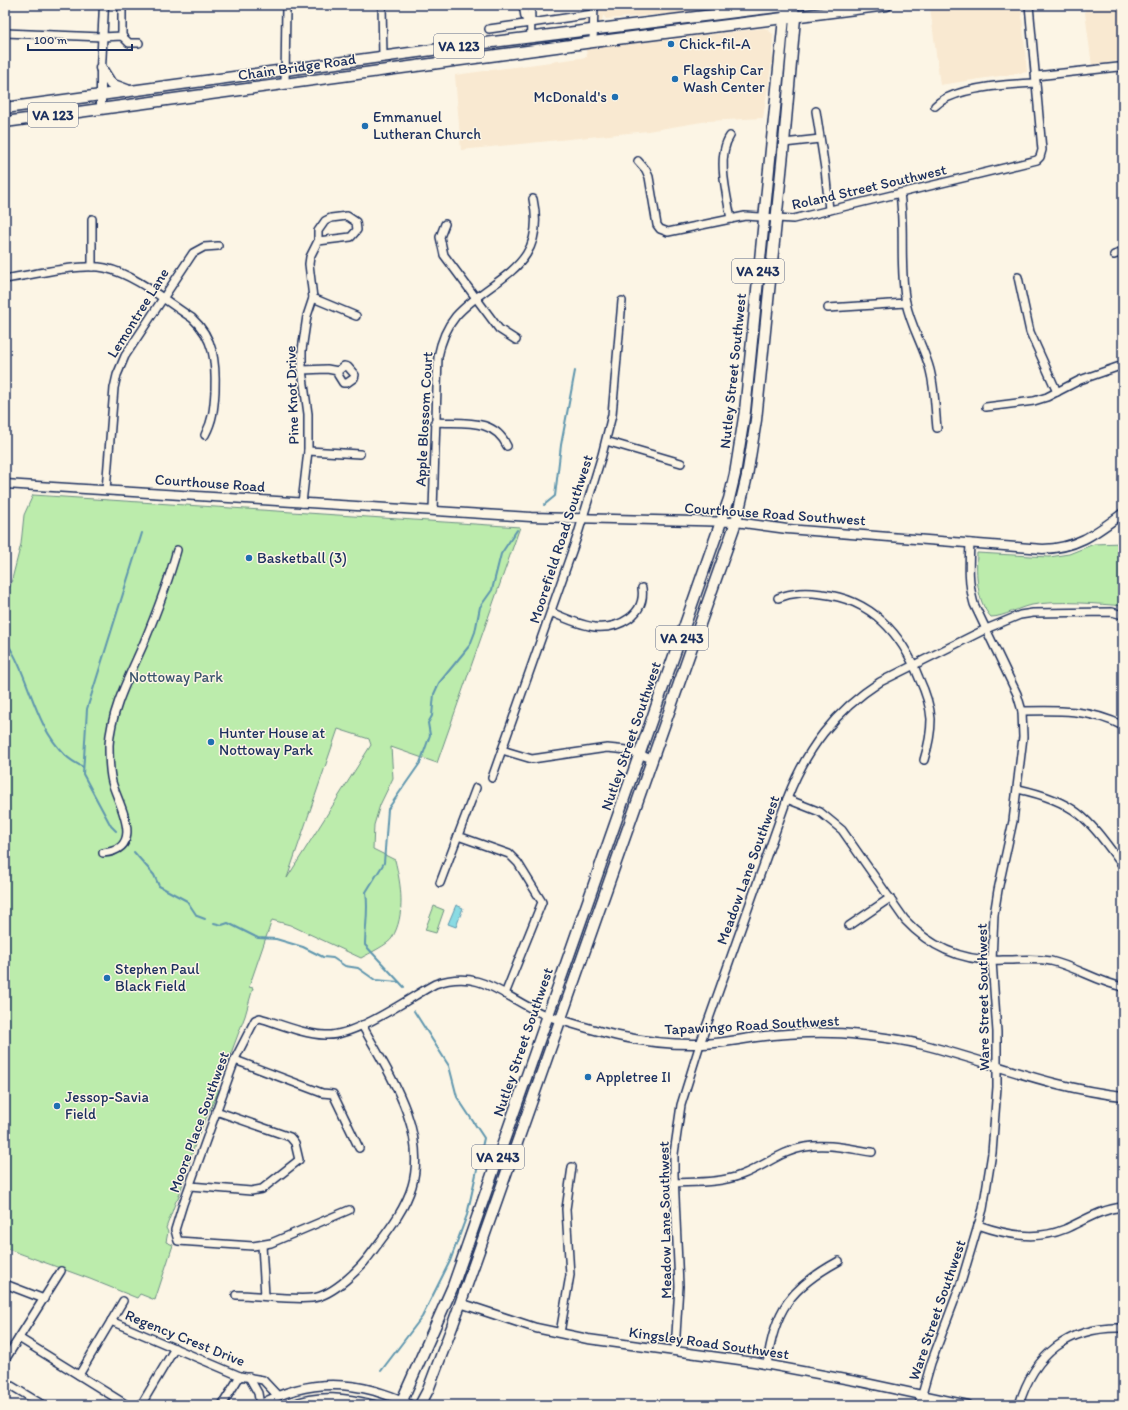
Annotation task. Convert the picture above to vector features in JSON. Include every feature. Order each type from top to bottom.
[{"type":"main road","name":"VA 123","points":[[593,29],[792,5]]},
{"type":"main road","name":"Nutley Street Southwest","points":[[404,1403],[448,1298],[722,522],[736,474],[764,217],[789,18],[792,5]]},
{"type":"main road","name":"VA 123","points":[[593,42],[887,5]]},
{"type":"main road","name":"Nutley Street Southwest","points":[[420,1405],[435,1371],[460,1303],[736,522],[752,453],[777,219],[784,143],[789,18]]},
{"type":"main road","name":"Chain Bridge Road","points":[[5,108],[593,29]]},
{"type":"main road","name":"Chain Bridge Road","points":[[5,122],[593,42]]},
{"type":"main road","points":[[100,68],[111,84],[130,91]]},
{"type":"street","points":[[101,109],[100,68],[104,5]]},
{"type":"street","points":[[122,5],[122,36],[129,43],[140,43]]},
{"type":"street","points":[[285,84],[286,5]]},
{"type":"street","points":[[382,5],[383,57]]},
{"type":"street","points":[[523,5],[525,17],[529,23],[531,37]]},
{"type":"street","points":[[529,23],[532,17],[530,5]]},
{"type":"street","points":[[593,42],[594,5]]},
{"type":"street","points":[[1029,5],[1036,80]]},
{"type":"street","points":[[489,29],[594,14]]},
{"type":"street","points":[[5,33],[102,37],[122,36]]},
{"type":"street","points":[[935,106],[946,96],[957,93],[1118,67],[1123,68]]},
{"type":"street","name":"Roland Street Southwest","points":[[638,161],[646,170],[649,177],[657,225],[660,229],[668,232],[745,216],[793,219],[1037,160],[1040,157],[1042,150],[1036,80]]},
{"type":"street","points":[[816,111],[829,210]]},
{"type":"street","points":[[730,136],[723,149],[722,156],[731,219]]},
{"type":"street","points":[[784,143],[820,138]]},
{"type":"street","points":[[900,193],[902,211],[904,290],[906,303],[915,332],[930,370],[937,428]]},
{"type":"street","name":"Apple Blossom Court","points":[[433,510],[438,357],[443,336],[456,316],[510,273],[524,256],[531,241],[535,225],[533,199]]},
{"type":"street","name":"Pine Knot Drive","points":[[302,503],[308,451],[308,414],[302,370],[304,334],[313,298],[309,264],[318,241],[318,231],[325,221],[331,218],[347,216],[356,222],[357,230],[351,237],[318,241]]},
{"type":"street","points":[[92,219],[92,267]]},
{"type":"street","points":[[445,224],[440,237],[442,251],[499,329],[516,340]]},
{"type":"street","name":"Lemontree Lane","points":[[106,490],[114,388],[117,375],[125,356],[193,253],[204,247],[218,246]]},
{"type":"street","points":[[1114,255],[1123,252]]},
{"type":"street","points":[[5,279],[92,267],[109,269],[126,276],[162,298],[199,324],[209,341],[213,351],[215,363],[214,413],[212,422],[205,435]]},
{"type":"street","points":[[1018,277],[1030,332],[1057,392]]},
{"type":"street","points":[[313,298],[356,316]]},
{"type":"street","name":"Moorefield Road Southwest","points":[[492,778],[583,517],[606,441],[612,414],[622,301]]},
{"type":"street","points":[[828,308],[906,303]]},
{"type":"street","points":[[986,407],[1034,401],[1057,392],[1080,380],[1123,365]]},
{"type":"street","points":[[302,370],[327,369],[338,372]]},
{"type":"street","points":[[435,422],[488,426],[500,434],[507,446]]},
{"type":"street","points":[[606,441],[681,463]]},
{"type":"street","points":[[308,451],[360,454]]},
{"type":"street","name":"Courthouse Road","points":[[5,484],[414,509]]},
{"type":"street","name":"Courthouse Road Southwest","points":[[414,509],[516,516],[736,522],[787,528],[1043,549],[1066,547],[1088,538],[1123,513]]},
{"type":"street","name":"Ware Street Southwest","points":[[919,1405],[961,1283],[983,1209],[992,1153],[998,1068],[998,1032],[992,961],[994,914],[1012,829],[1018,789],[1023,737],[1022,711],[1012,681],[986,629],[971,593],[968,571],[970,543]]},
{"type":"street","points":[[103,853],[113,851],[121,846],[126,839],[128,827],[111,775],[109,750],[112,723],[121,694],[159,605],[176,550]]},
{"type":"street","points":[[550,612],[588,626],[613,626],[623,622],[636,613],[642,600],[642,588]]},
{"type":"street","points":[[778,598],[795,592],[832,595],[858,603],[879,617],[889,626],[900,639],[914,665],[927,696],[931,719],[928,747],[924,760]]},
{"type":"street","name":"Meadow Lane Southwest","points":[[675,1351],[679,1286],[674,1154],[681,1105],[700,1044],[787,799],[802,763],[823,731],[836,717],[864,693],[914,665],[986,629],[1006,620],[1033,613],[1112,612],[1123,615]]},
{"type":"street","points":[[1022,711],[1076,711],[1104,718],[1123,726]]},
{"type":"street","points":[[502,750],[532,759],[607,748],[627,750],[652,758]]},
{"type":"street","points":[[440,883],[476,788]]},
{"type":"street","points":[[1018,789],[1054,798],[1078,812],[1095,830],[1123,866]]},
{"type":"street","points":[[787,799],[820,812],[842,830],[914,930],[935,946],[963,957],[992,961],[1036,959],[1049,961],[1068,966],[1100,980],[1123,987]]},
{"type":"street","points":[[458,836],[509,854],[518,863],[542,902],[505,994]]},
{"type":"street","points":[[849,926],[890,898]]},
{"type":"street","name":"Tapawingo Road Southwest","points":[[260,1018],[313,1034],[325,1035],[344,1033],[362,1025],[414,995],[446,981],[465,979],[485,983],[528,1008],[548,1016],[622,1038],[653,1043],[700,1044],[775,1035],[859,1035],[922,1045],[1054,1085],[1123,1096]]},
{"type":"street","name":"Moore Place Southwest","points":[[260,1018],[255,1020],[234,1060],[175,1230],[178,1241],[253,1246],[262,1244]]},
{"type":"street","points":[[236,1295],[312,1298],[325,1295],[338,1286],[365,1262],[397,1216],[412,1186],[415,1157],[408,1113],[397,1089],[362,1025]]},
{"type":"street","points":[[234,1060],[322,1094],[333,1094],[359,1148]]},
{"type":"street","points":[[190,1186],[251,1191],[262,1188],[300,1160],[295,1143],[290,1137],[216,1111]]},
{"type":"street","points":[[674,1183],[728,1179],[752,1170],[778,1155],[805,1147],[831,1146],[872,1152]]},
{"type":"street","points":[[560,1334],[570,1275],[566,1208],[572,1168]]},
{"type":"street","points":[[978,1226],[1032,1237],[1053,1233],[1101,1211],[1123,1207]]},
{"type":"street","points":[[265,1296],[262,1244],[270,1243],[304,1230],[349,1210]]},
{"type":"street","points":[[767,1365],[773,1329],[787,1303],[806,1281],[839,1261]]},
{"type":"street","points":[[5,1360],[61,1271]]},
{"type":"street","points":[[5,1284],[44,1299]]},
{"type":"street","name":"Kingsley Road Southwest","points":[[448,1298],[501,1318],[560,1334],[767,1365],[922,1394],[968,1405]]},
{"type":"street","points":[[79,1375],[123,1301]]},
{"type":"street","name":"Regency Crest Drive","points":[[111,1322],[240,1376],[263,1380],[278,1396]]},
{"type":"street","points":[[1019,1405],[1034,1370],[1051,1351],[1061,1343],[1072,1337],[1096,1329],[1123,1328]]},
{"type":"street","points":[[19,1338],[126,1405]]},
{"type":"street","points":[[141,1405],[176,1348]]},
{"type":"street","points":[[222,1405],[240,1376]]},
{"type":"street","name":"Regency Crest Drive","points":[[249,1377],[258,1393],[260,1405]]},
{"type":"street","points":[[5,1382],[43,1405]]},
{"type":"street","points":[[260,1405],[278,1396],[308,1386],[347,1385],[404,1403]]},
{"type":"street","points":[[292,1405],[329,1398],[345,1398],[374,1405]]},
{"type":"shaded area","points":[[588,5],[722,5],[703,11],[606,19],[603,15],[602,22],[583,24],[586,20]]},
{"type":"shaded area","points":[[943,5],[1021,5],[1027,72],[940,85],[930,7]]},
{"type":"shaded area","points":[[1084,5],[1123,5],[1123,60],[1092,66]]},
{"type":"shaded area","points":[[765,28],[773,34],[772,61],[763,118],[708,121],[648,131],[461,150],[455,75],[587,57],[586,49]]},
{"type":"green space","name":"Nottoway Park","points":[[33,495],[520,527],[437,763],[391,747],[393,778],[380,805],[374,825],[373,849],[395,860],[399,879],[401,910],[392,938],[378,949],[361,958],[290,925],[272,920],[249,987],[253,988],[245,1016],[225,1069],[221,1068],[214,1088],[219,1090],[197,1138],[178,1199],[166,1228],[168,1232],[166,1242],[173,1245],[155,1300],[140,1294],[137,1298],[5,1248],[5,587],[10,587],[21,544],[24,515]],"holes":[[[338,729],[369,739],[371,745],[287,878]]]},
{"type":"green space","points":[[1123,543],[1123,606],[1053,603],[1027,606],[996,617],[991,617],[982,603],[977,578],[977,553],[1049,557],[1069,554],[1094,544]]},
{"type":"green space","points":[[434,906],[444,910],[436,933],[425,930]]},
{"type":"water","points":[[456,905],[463,908],[456,927],[448,924]]},
{"type":"waterway","points":[[544,505],[555,496],[561,445],[575,371]]},
{"type":"waterway","points":[[404,987],[365,945],[367,912],[366,892],[384,863],[388,809],[420,763],[430,735],[428,723],[432,716],[434,694],[439,683],[470,645],[475,632],[480,607],[492,590],[501,554],[517,530]]},
{"type":"waterway","points":[[116,831],[111,826],[83,774],[87,709],[142,533]]},
{"type":"waterway","points":[[5,640],[20,668],[39,714],[54,743],[65,755],[83,767]]},
{"type":"waterway","points":[[134,852],[154,875],[159,886],[187,901],[197,916],[205,919]]},
{"type":"waterway","points":[[214,923],[222,925],[228,923],[258,938],[276,939],[303,947],[323,957],[333,958],[345,966],[358,968],[375,980],[399,982]]},
{"type":"waterway","points":[[381,1371],[422,1317],[450,1261],[467,1215],[484,1138],[457,1097],[449,1066],[414,1011]]},
{"type":"place","name":"Chick-fil-A","points":[[671,44]]},
{"type":"place","name":"Flagship Car Wash Center","points":[[675,79]]},
{"type":"place","name":"McDonald's","points":[[615,97]]},
{"type":"place","name":"Emmanuel Lutheran Church","points":[[365,126]]},
{"type":"place","name":"Basketball (3)","points":[[249,558]]},
{"type":"place","name":"Hunter House at Nottoway Park","points":[[211,742]]},
{"type":"place","name":"Stephen Paul Black Field","points":[[107,978]]},
{"type":"place","name":"Appletree II","points":[[588,1077]]},
{"type":"place","name":"Jessop-Savia Field","points":[[57,1106]]}]
